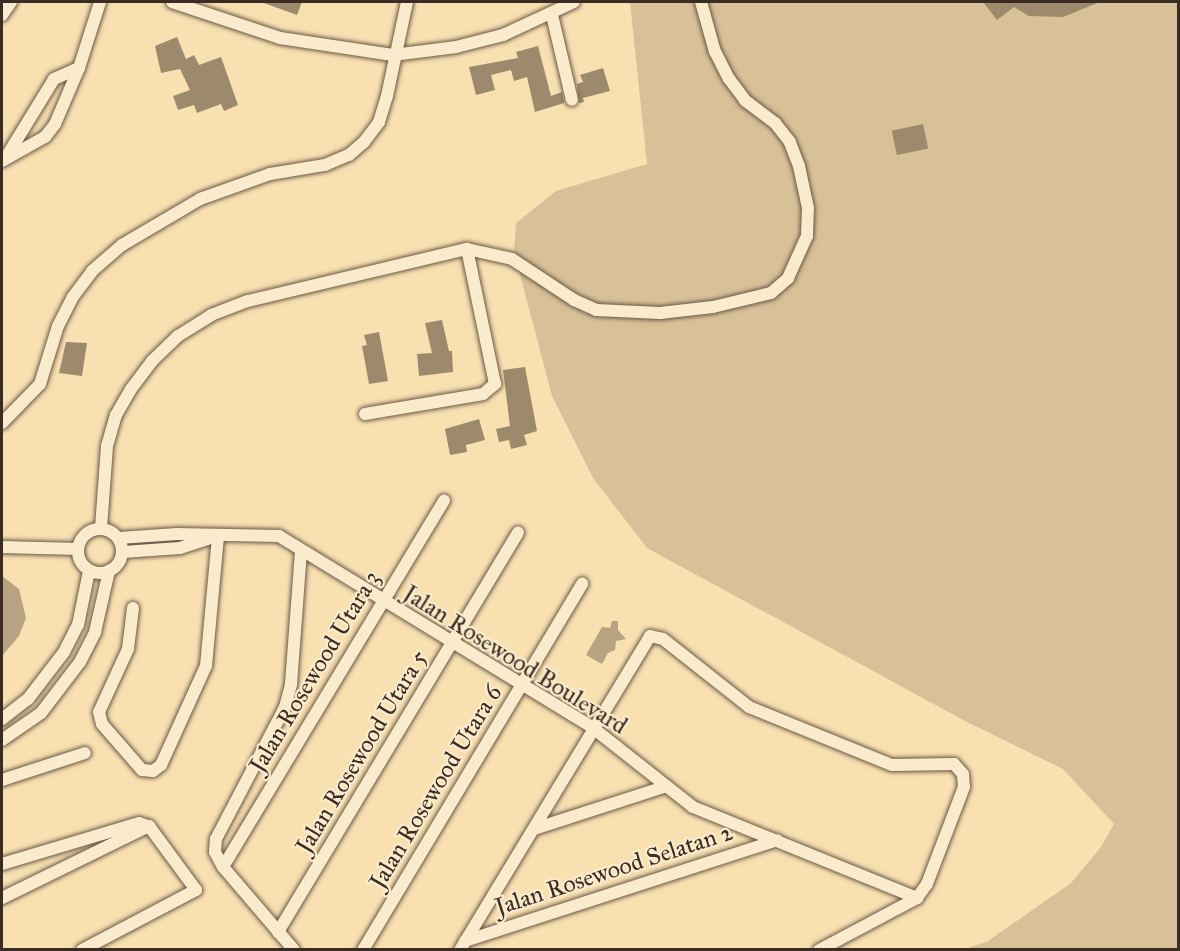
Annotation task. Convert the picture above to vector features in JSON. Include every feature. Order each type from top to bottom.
[{"type":"street","points":[[2,15],[11,2]]},
{"type":"street","points":[[3,160],[45,137],[79,68],[100,2]]},
{"type":"street","points":[[172,2],[280,38],[393,55],[466,45],[503,35],[552,15],[574,2]]},
{"type":"street","points":[[2,423],[40,384],[58,326],[92,271],[159,220],[200,199],[270,174],[325,165],[349,155],[378,122],[407,2]]},
{"type":"street","points":[[100,528],[103,479],[116,415],[152,361],[178,336],[211,315],[248,301],[467,249],[512,259],[574,300],[596,310],[623,314],[714,307],[753,300],[771,293],[788,278],[807,236],[808,208],[800,166],[780,130],[745,100],[729,79],[715,52],[701,2]]},
{"type":"street","points":[[552,15],[572,100]]},
{"type":"street","points":[[3,160],[54,79],[79,68]]},
{"type":"street","points":[[365,414],[483,394],[495,384],[467,249]]},
{"type":"street","name":"Jalan Rosewood Utara 3","points":[[223,867],[381,600],[444,500]]},
{"type":"street","points":[[100,528],[119,538],[123,552],[119,564],[109,571],[89,571],[80,561],[78,549],[85,534],[100,528]]},
{"type":"street","name":"Jalan Rosewood Utara 5","points":[[278,932],[518,532]]},
{"type":"street","name":"Jalan Rosewood Boulevard","points":[[119,538],[177,534],[218,537],[279,536],[592,728],[664,787],[693,807],[917,898]]},
{"type":"street","points":[[133,608],[128,649],[99,712],[102,723],[142,770],[153,771],[161,765],[206,666],[218,537]]},
{"type":"street","name":"Jalan Rosewood Boulevard","points":[[123,552],[180,548],[218,537]]},
{"type":"street","points":[[2,546],[78,549]]},
{"type":"street","points":[[294,950],[223,867],[215,852],[216,839],[285,707],[291,684],[301,550]]},
{"type":"street","points":[[2,719],[28,699],[64,652],[78,625],[89,571]]},
{"type":"street","points":[[2,740],[41,713],[80,662],[95,632],[109,571]]},
{"type":"street","name":"Jalan Rosewood Utara 6","points":[[363,950],[582,584]]},
{"type":"street","points":[[463,945],[592,728],[650,636],[663,639],[749,707],[892,765],[954,764],[963,774],[964,787],[927,884],[917,898],[819,950]]},
{"type":"street","points":[[2,780],[85,753]]},
{"type":"street","points":[[534,829],[664,787]]},
{"type":"street","points":[[2,864],[139,823],[149,826],[196,890],[82,950]]},
{"type":"street","points":[[2,898],[149,826]]},
{"type":"street","name":"Jalan Rosewood Selatan 2","points":[[463,945],[777,840]]},
{"type":"shaded area","points":[[630,2],[1178,2],[1178,949],[965,949],[988,941],[1071,883],[1101,847],[1114,824],[1063,769],[963,720],[647,548],[593,478],[552,396],[514,252],[516,223],[556,191],[647,164]]},
{"type":"shaded area","points":[[2,576],[19,589],[26,618],[19,636],[2,656]]},
{"type":"shaded area","points":[[612,621],[618,621],[618,630],[626,639],[616,641],[615,650],[608,653],[602,664],[586,655],[602,627],[610,628]]},
{"type":"building","points":[[261,2],[302,2],[297,15]]},
{"type":"building","points":[[983,2],[1100,2],[1063,17],[1029,16],[1014,7],[997,20]]},
{"type":"building","points":[[177,37],[186,59],[194,55],[199,65],[221,57],[238,105],[224,111],[221,104],[197,113],[194,105],[178,110],[173,96],[190,90],[180,69],[161,73],[155,46]]},
{"type":"building","points":[[538,46],[551,96],[562,92],[564,103],[535,112],[527,77],[514,81],[511,70],[491,75],[495,90],[476,95],[469,67],[518,58],[516,52]]},
{"type":"building","points":[[603,68],[610,91],[583,98],[584,102],[579,103],[577,84],[583,82],[580,75]]},
{"type":"building","points":[[923,124],[928,148],[897,155],[892,131]]},
{"type":"building","points":[[442,320],[449,351],[452,351],[453,372],[419,376],[417,354],[432,353],[425,323]]},
{"type":"building","points":[[379,332],[388,381],[369,384],[362,346],[367,345],[364,335]]},
{"type":"building","points":[[66,342],[87,343],[82,376],[59,373]]},
{"type":"building","points":[[525,367],[537,431],[524,435],[527,445],[511,449],[509,440],[499,442],[496,429],[510,426],[503,370]]},
{"type":"building","points":[[479,419],[485,440],[466,445],[467,452],[450,455],[445,429]]}]
